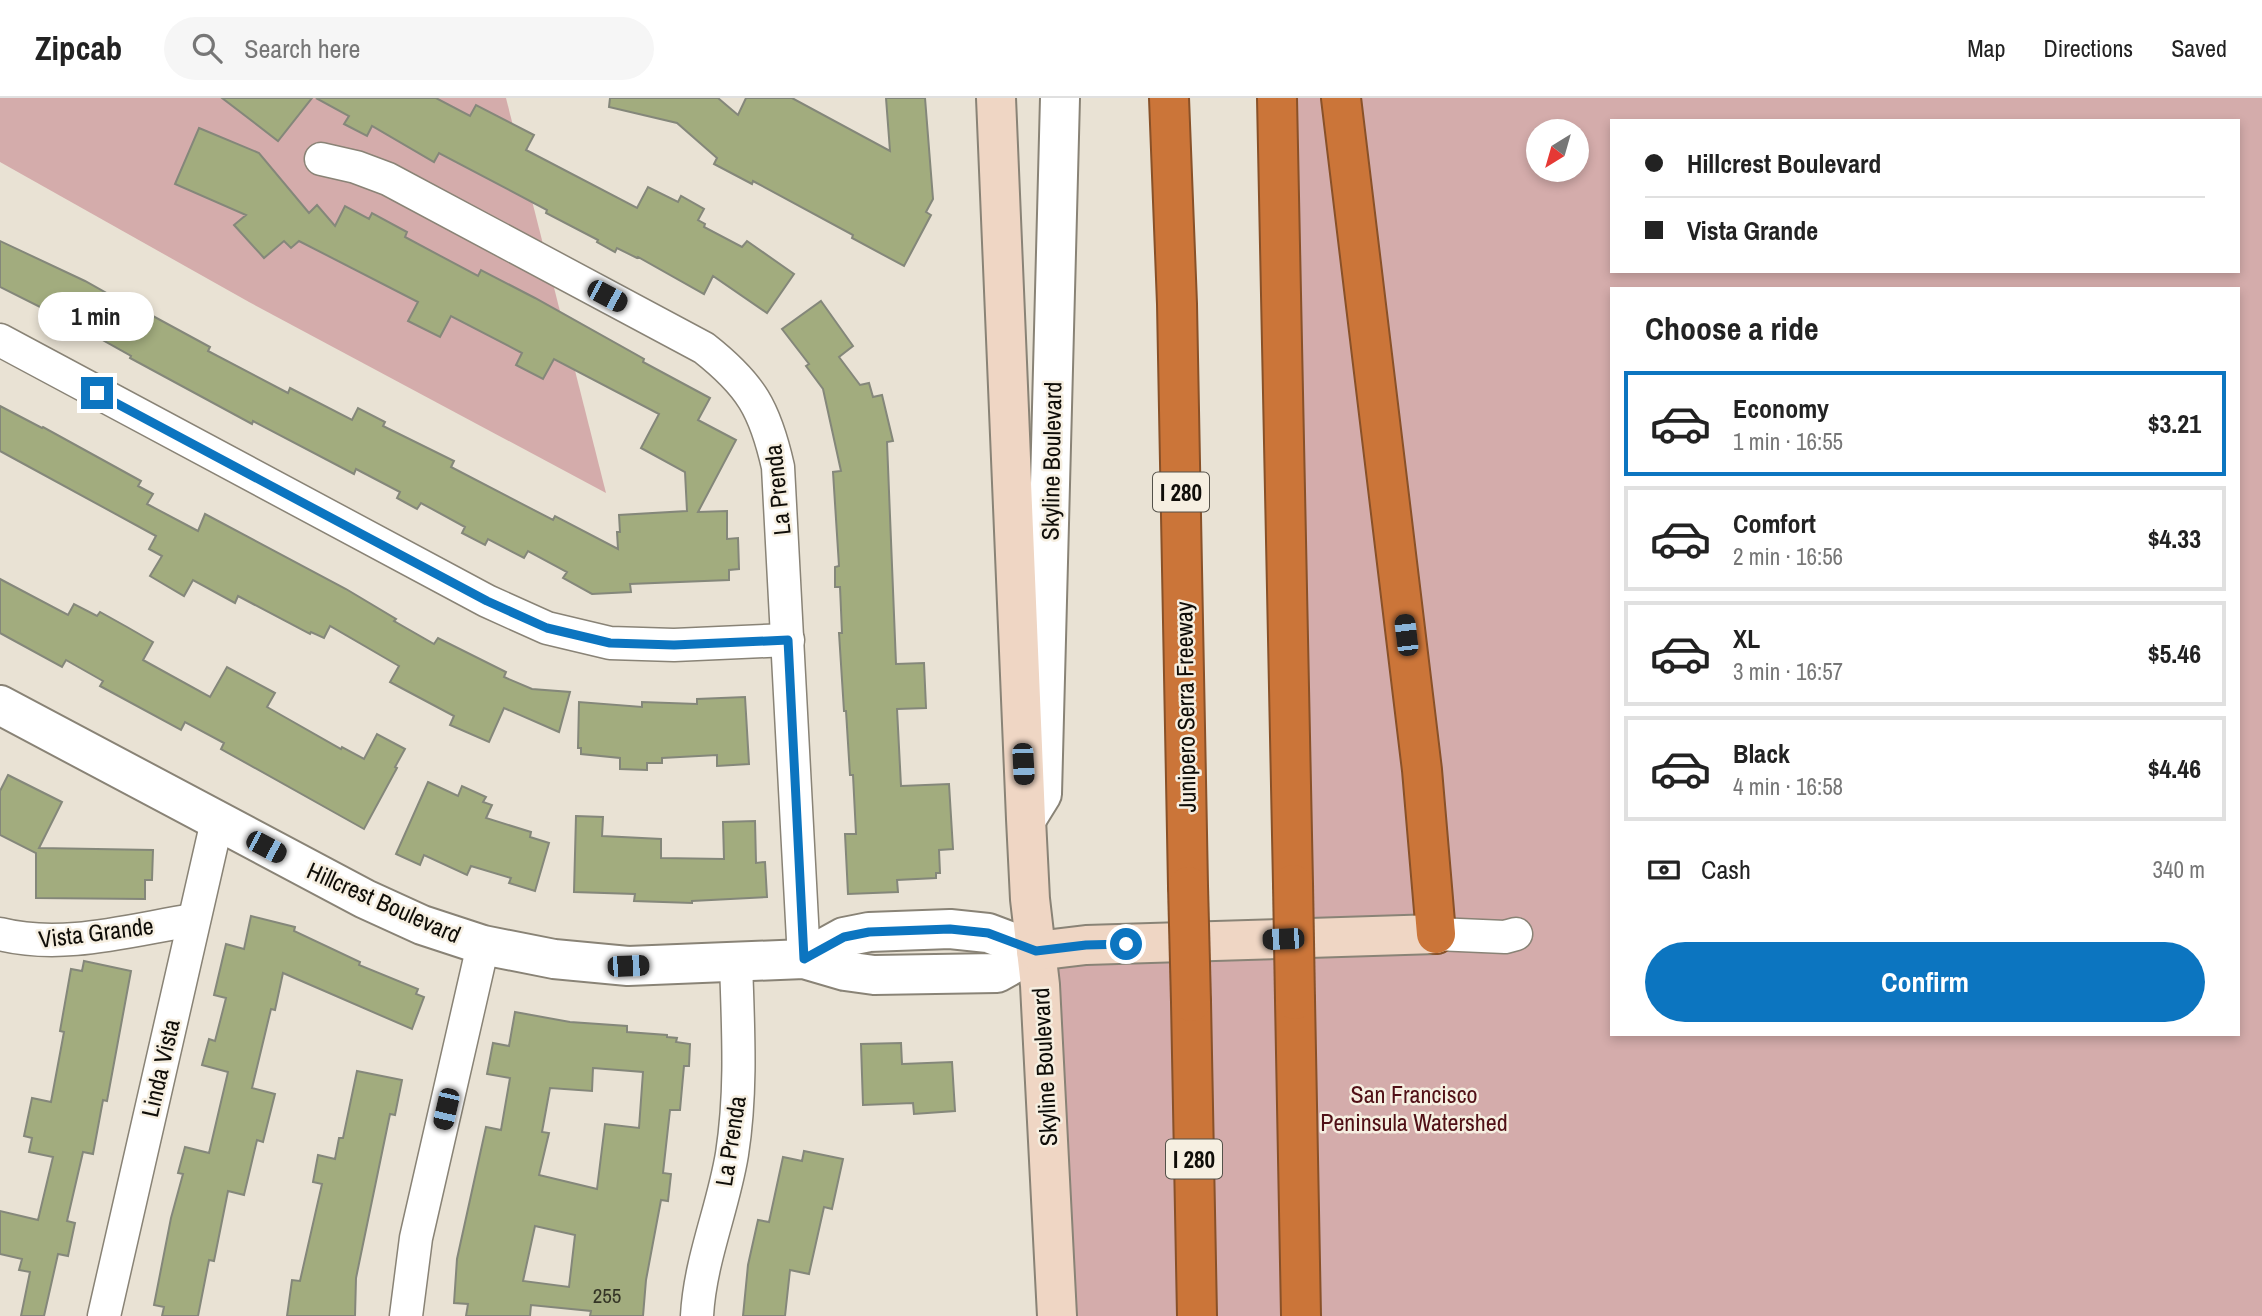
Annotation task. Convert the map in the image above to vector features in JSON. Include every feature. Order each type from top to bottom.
[{"type":"highway","name":"Junipero Serra Freeway","points":[[1169,98],[1177,279],[1197,1316]]},
{"type":"highway","points":[[1277,98],[1301,1316]]},
{"type":"highway","points":[[1341,98],[1422,770],[1436,934]]},
{"type":"main road","name":"Skyline Boulevard","points":[[996,98],[1026,819],[1040,985],[1057,1316]]},
{"type":"main road","name":"Hillcrest Boulevard","points":[[1036,951],[1086,945],[1436,934]]},
{"type":"street","name":"Skyline Boulevard","points":[[1026,819],[1042,794],[1060,98]]},
{"type":"street","name":"La Prenda","points":[[321,159],[356,167],[388,179],[704,348],[733,371],[756,400],[771,433],[778,467],[804,959]]},
{"type":"street","points":[[0,341],[487,601],[547,628],[610,643],[674,645],[788,640]]},
{"type":"street","name":"Hillcrest Boulevard","points":[[0,705],[365,899],[422,925],[483,945],[554,959],[628,966],[804,959],[844,937],[869,932],[950,929],[988,933],[1036,951]]},
{"type":"street","name":"Linda Vista","points":[[104,1316],[217,821]]},
{"type":"street","name":"Vista Grande","points":[[8,940],[66,940],[193,920]]},
{"type":"street","points":[[1436,934],[1505,937],[1516,934]]},
{"type":"street","points":[[406,1316],[416,1238],[483,945]]},
{"type":"street","name":"La Prenda","points":[[697,1316],[708,1250],[732,1158],[739,1105],[736,962]]},
{"type":"green space","points":[[0,98],[506,98],[606,493],[249,302],[0,162]]},
{"type":"green space","name":"San Francisco Peninsula Watershed","points":[[1277,98],[2262,98],[2262,1316],[1054,1316],[1032,944],[1293,939]]},
{"type":"building","points":[[222,98],[312,98],[278,141]]},
{"type":"building","points":[[316,98],[436,98],[470,116],[476,105],[534,135],[526,150],[637,208],[648,187],[678,202],[681,196],[704,209],[698,220],[705,224],[704,227],[742,247],[747,241],[794,274],[767,313],[713,276],[704,294],[638,257],[617,248],[615,252],[546,213],[547,210],[439,153],[434,162],[372,126],[367,136],[344,124],[349,116]]},
{"type":"building","points":[[610,98],[718,98],[738,115],[746,98],[792,98],[890,151],[886,98],[925,98],[933,199],[926,212],[931,215],[904,266],[753,181],[752,184],[714,164],[717,158],[677,123],[609,107]]},
{"type":"building","points":[[199,128],[259,153],[309,213],[317,205],[335,226],[345,206],[369,219],[372,213],[407,232],[405,237],[478,276],[481,270],[535,298],[710,398],[698,420],[736,440],[698,512],[727,511],[727,539],[738,538],[739,569],[729,570],[729,580],[630,584],[631,592],[592,594],[563,578],[567,572],[528,551],[524,558],[488,539],[485,545],[462,533],[465,527],[421,503],[417,509],[397,498],[400,492],[356,469],[354,474],[253,421],[252,424],[130,358],[131,356],[72,323],[0,287],[0,241],[85,281],[151,318],[153,316],[210,347],[208,351],[288,393],[290,388],[352,420],[358,408],[385,422],[383,426],[454,461],[451,467],[553,520],[555,516],[618,549],[619,515],[687,511],[685,472],[641,448],[659,414],[554,359],[543,379],[516,365],[522,353],[451,316],[440,337],[408,321],[418,302],[299,241],[291,248],[284,241],[264,258],[234,225],[246,215],[175,184]]},
{"type":"building","points":[[821,301],[853,346],[839,357],[860,385],[869,383],[873,397],[882,395],[893,441],[887,442],[896,664],[924,663],[926,708],[897,709],[901,786],[949,784],[953,849],[939,850],[940,873],[936,873],[936,878],[897,880],[898,892],[848,894],[845,834],[856,834],[853,775],[850,775],[844,711],[839,633],[842,633],[840,587],[835,587],[835,567],[839,566],[833,472],[841,471],[823,389],[806,366],[809,364],[782,329]]},
{"type":"building","points":[[0,406],[141,481],[138,486],[153,494],[147,504],[198,531],[205,514],[346,589],[434,644],[438,638],[506,672],[504,677],[532,689],[570,692],[559,732],[504,708],[489,742],[450,725],[454,716],[390,682],[399,666],[330,626],[324,638],[311,632],[310,634],[238,596],[235,603],[193,580],[184,596],[150,576],[162,556],[149,549],[156,536],[0,451]]},
{"type":"building","points":[[0,579],[68,615],[74,604],[97,616],[100,612],[127,627],[153,642],[143,660],[210,697],[227,667],[275,693],[267,707],[341,749],[342,747],[364,759],[377,734],[405,749],[364,829],[221,749],[224,743],[185,722],[181,730],[100,686],[103,681],[66,660],[62,667],[0,633]]},
{"type":"building","points":[[745,697],[749,764],[717,766],[717,755],[662,758],[662,763],[647,763],[647,770],[620,769],[620,758],[581,754],[581,748],[578,748],[579,702],[642,707],[642,702],[697,704],[697,699]]},
{"type":"building","points":[[8,775],[62,802],[39,848],[153,850],[152,880],[145,880],[145,899],[36,898],[36,853],[0,835],[0,791]]},
{"type":"building","points":[[428,782],[458,796],[462,786],[486,797],[483,802],[492,805],[486,818],[531,832],[530,837],[549,843],[535,891],[509,883],[511,878],[471,866],[467,875],[424,855],[420,865],[396,854]]},
{"type":"building","points":[[576,816],[603,817],[602,836],[661,839],[661,858],[724,859],[723,822],[755,821],[756,863],[765,862],[767,897],[692,903],[634,901],[635,894],[574,892]]},
{"type":"building","points":[[251,916],[295,927],[294,931],[360,962],[359,965],[418,989],[416,994],[424,997],[412,1029],[283,973],[275,1010],[271,1009],[252,1088],[275,1094],[263,1142],[257,1140],[244,1195],[228,1191],[214,1261],[209,1260],[198,1316],[162,1316],[164,1307],[154,1305],[171,1218],[183,1174],[178,1173],[185,1147],[209,1153],[228,1072],[202,1065],[209,1039],[215,1041],[226,998],[214,995],[226,944],[244,949]]},
{"type":"building","points":[[84,961],[131,971],[107,1101],[103,1100],[93,1154],[83,1152],[67,1221],[75,1223],[68,1256],[58,1254],[44,1316],[21,1316],[30,1272],[19,1270],[22,1259],[0,1254],[0,1211],[38,1220],[53,1157],[29,1152],[32,1138],[24,1136],[32,1098],[51,1102],[64,1032],[60,1031],[71,969],[82,971]]},
{"type":"building","points":[[515,1012],[570,1022],[627,1026],[627,1032],[667,1035],[677,1038],[676,1042],[690,1044],[689,1066],[684,1066],[680,1110],[670,1110],[663,1173],[671,1174],[668,1201],[661,1200],[646,1280],[643,1316],[590,1316],[591,1311],[531,1305],[530,1316],[466,1316],[468,1304],[454,1303],[457,1259],[486,1127],[501,1130],[510,1078],[487,1074],[493,1043],[509,1046]],"holes":[[[593,1068],[643,1072],[639,1128],[605,1124],[597,1189],[539,1175],[549,1133],[542,1132],[550,1088],[592,1091]],[[535,1226],[575,1235],[569,1287],[523,1281]]]},
{"type":"building","points":[[901,1043],[902,1064],[952,1062],[955,1111],[914,1114],[913,1103],[863,1105],[861,1044]]},
{"type":"building","points":[[357,1071],[402,1080],[395,1115],[390,1114],[356,1278],[355,1316],[287,1316],[292,1280],[300,1281],[322,1184],[313,1182],[318,1155],[335,1159],[339,1138],[343,1138]]},
{"type":"building","points":[[804,1151],[843,1159],[832,1209],[824,1207],[809,1274],[790,1270],[785,1316],[743,1316],[748,1265],[758,1220],[769,1222],[783,1157],[802,1161]]},
{"type":"route","points":[[97,393],[487,601],[547,628],[610,643],[674,645],[788,640],[804,959],[844,937],[869,932],[950,929],[988,933],[1036,951],[1086,945],[1126,944]]}]
